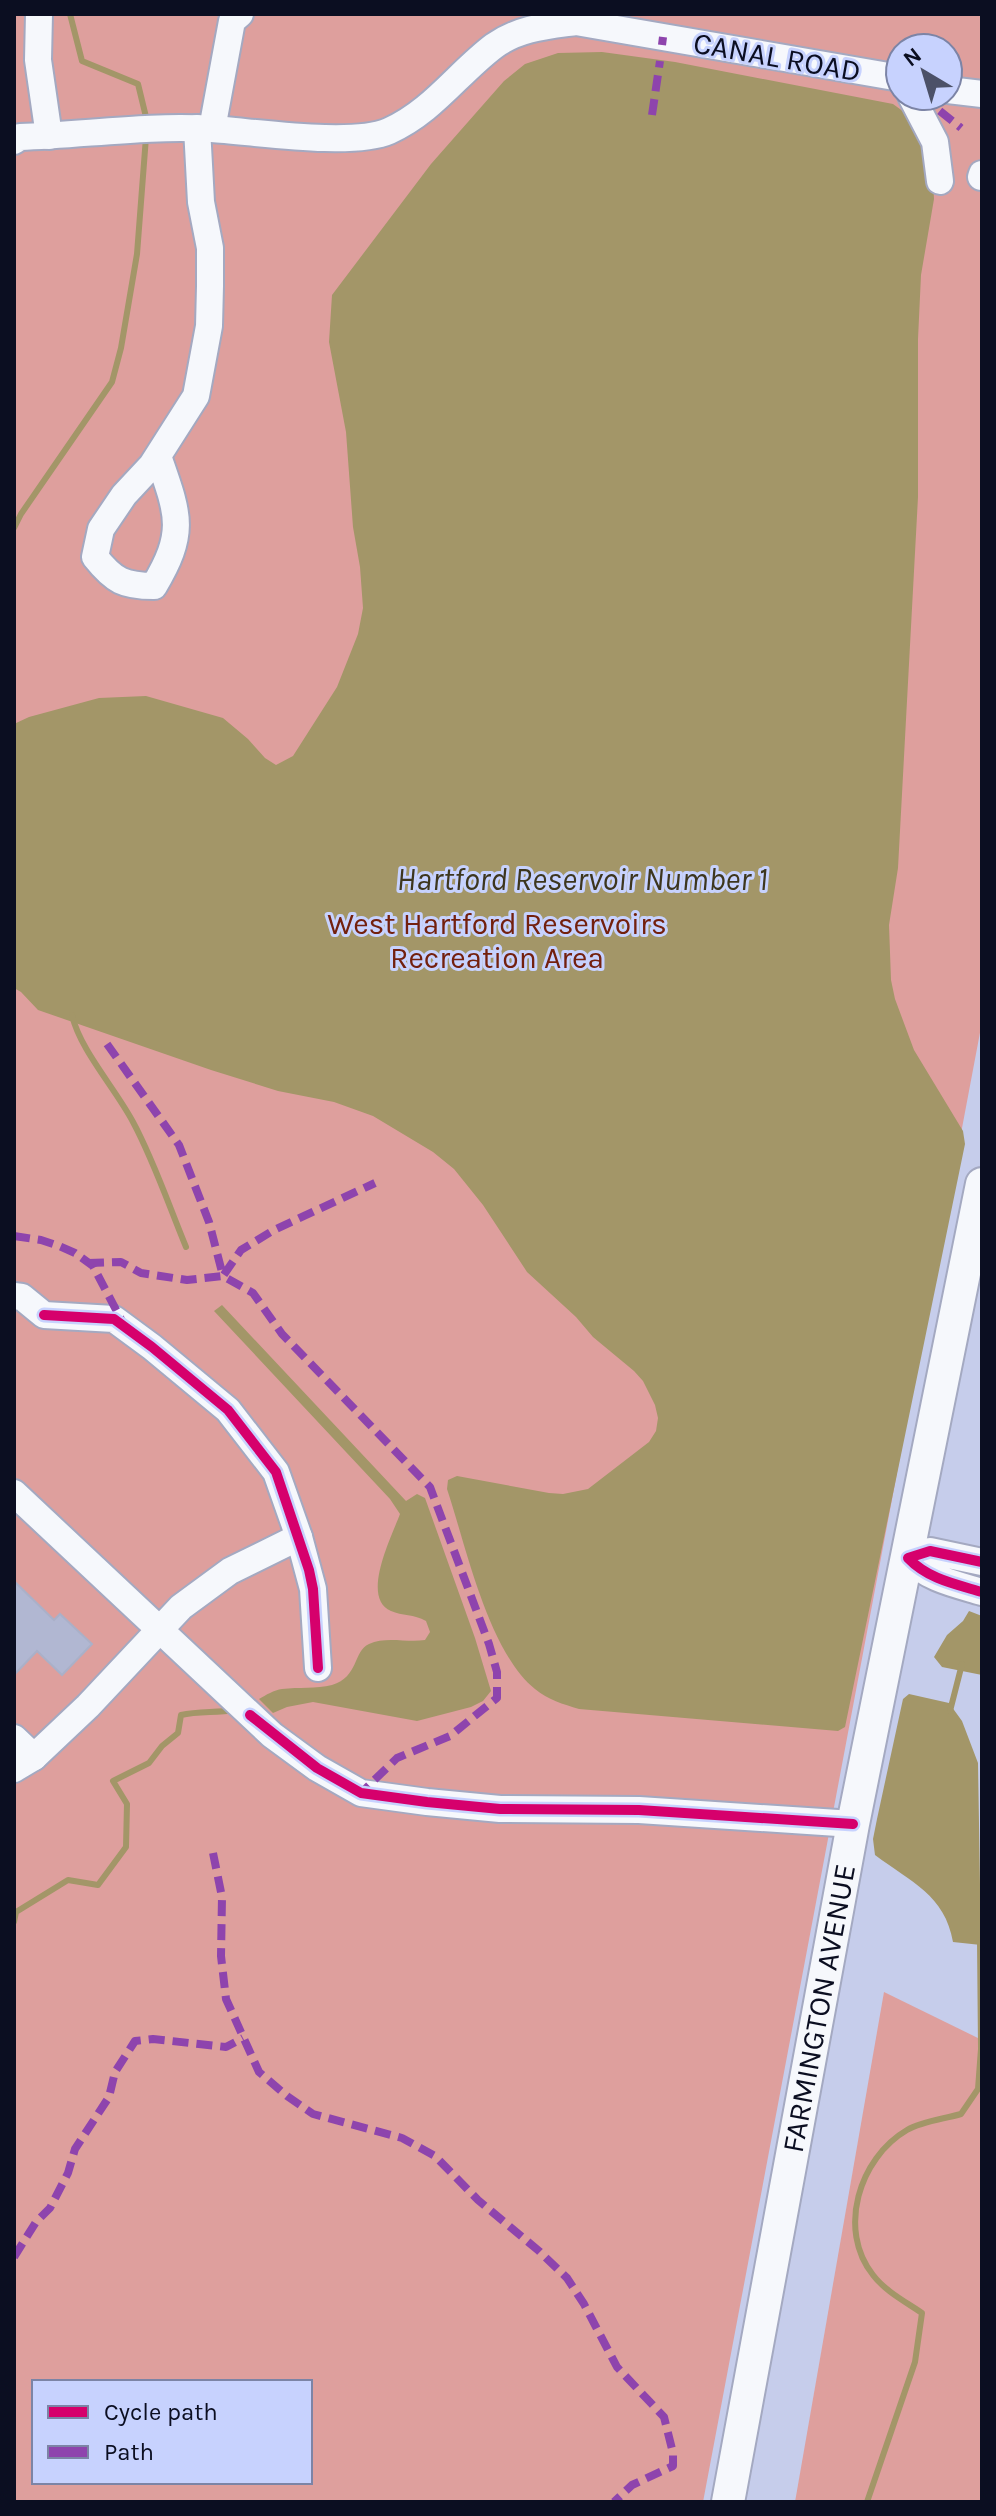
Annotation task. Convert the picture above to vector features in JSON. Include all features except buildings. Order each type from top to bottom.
[{"type":"main road","name":"FARMINGTON AVENUE","points":[[728,2502],[853,1824],[982,1184]]},
{"type":"street","points":[[39,14],[38,60],[49,136]]},
{"type":"street","points":[[158,456],[178,532],[170,559],[154,586],[133,586],[110,576],[95,557],[101,529],[124,495],[158,456],[196,396],[209,326],[210,248],[201,202],[194,128],[232,21],[240,14]]},
{"type":"street","name":"CANAL ROAD","points":[[16,138],[123,128],[194,128],[353,139],[388,132],[422,112],[495,45],[530,28],[576,22],[884,75]]},
{"type":"street","points":[[919,112],[936,147],[940,181]]},
{"type":"street","points":[[14,1296],[22,1297],[44,1315],[114,1319],[228,1410],[276,1472],[299,1537],[313,1589],[318,1668]]},
{"type":"street","points":[[14,1493],[242,1707],[317,1768],[361,1793],[500,1809],[639,1810],[853,1824]]},
{"type":"street","points":[[14,1738],[24,1763],[88,1706],[181,1607],[230,1571],[299,1537]]},
{"type":"street","points":[[982,1562],[930,1551],[908,1558],[920,1570],[935,1578],[982,1592]]},
{"type":"green space","name":"West Hartford Reservoirs Recreation Area","points":[[14,14],[982,14],[982,1022],[703,2502],[14,2502]]},
{"type":"green space","points":[[884,1992],[982,2040],[982,2502],[795,2502]]},
{"type":"water","name":"Hartford Reservoir Number 1","points":[[602,52],[675,62],[884,102],[884,112],[904,112],[922,139],[933,179],[934,199],[921,275],[918,497],[898,868],[889,925],[891,980],[895,999],[914,1050],[963,1131],[965,1144],[845,1727],[838,1731],[579,1709],[550,1699],[535,1689],[504,1650],[480,1596],[447,1489],[448,1480],[457,1476],[563,1494],[588,1489],[649,1442],[656,1431],[658,1418],[655,1405],[643,1381],[527,1272],[483,1205],[454,1169],[433,1152],[373,1116],[334,1102],[278,1091],[211,1070],[38,1010],[14,988],[14,724],[99,698],[146,696],[223,718],[276,765],[293,756],[337,687],[358,634],[363,608],[346,432],[329,342],[332,295],[431,164],[504,81],[525,64],[558,53]]},
{"type":"water","points":[[222,1305],[406,1501],[417,1494],[425,1498],[491,1691],[483,1701],[417,1721],[313,1702],[273,1713],[259,1699],[279,1690],[332,1685],[347,1676],[360,1652],[369,1644],[382,1640],[425,1640],[430,1632],[426,1621],[391,1611],[382,1604],[378,1593],[385,1551],[400,1514],[390,1499],[214,1311]]},
{"type":"water","points":[[969,1611],[982,1616],[982,1675],[942,1667],[934,1657],[947,1635]]},
{"type":"water","points":[[909,1694],[949,1703],[962,1721],[978,1763],[981,1945],[953,1942],[949,1926],[934,1901],[875,1855],[873,1839],[877,1819],[903,1699]]},
{"type":"waterway","points":[[70,14],[82,61],[138,84],[147,121]]},
{"type":"waterway","points":[[14,528],[112,382],[137,254],[146,137]]},
{"type":"waterway","points":[[72,1015],[82,1042],[141,1137],[186,1247]]},
{"type":"waterway","points":[[950,1711],[962,1664]]},
{"type":"waterway","points":[[14,1922],[16,1912],[68,1880],[98,1885],[126,1847],[127,1804],[113,1781],[149,1763],[162,1746],[178,1733],[181,1715],[234,1710]]},
{"type":"waterway","points":[[867,2502],[915,2362],[922,2313],[883,2286],[862,2257],[856,2237],[858,2196],[876,2158],[890,2142],[913,2127],[961,2114],[978,2089],[981,2049],[980,1940]]},
{"type":"marked path","points":[[662,45],[663,37]]},
{"type":"marked path","points":[[652,115],[660,61]]},
{"type":"marked path","points":[[941,112],[961,128]]},
{"type":"marked path","points":[[107,1044],[179,1145],[209,1222],[223,1276],[241,1250],[274,1230],[375,1183]]},
{"type":"marked path","points":[[14,1236],[59,1246],[93,1266],[123,1323]]},
{"type":"marked path","points":[[88,1263],[121,1262],[141,1273],[187,1280],[223,1276],[253,1293],[282,1334],[430,1487],[489,1644],[497,1672],[497,1698],[450,1736],[397,1758],[361,1793]]},
{"type":"marked path","points":[[213,1853],[222,1897],[221,1956],[226,1999],[259,2072],[313,2114],[402,2138],[435,2156],[478,2200],[567,2278],[617,2367],[664,2417],[673,2466],[632,2485],[614,2502]]},
{"type":"marked path","points":[[14,2257],[36,2222],[50,2208],[68,2173],[75,2149],[109,2097],[115,2072],[135,2041],[153,2039],[226,2047],[243,2038]]},
{"type":"cycle path","points":[[44,1315],[114,1319],[228,1410],[276,1472],[309,1570],[318,1668]]},
{"type":"cycle path","points":[[982,1562],[930,1551],[908,1558],[933,1576],[982,1592]]},
{"type":"cycle path","points":[[250,1715],[317,1768],[361,1793],[500,1809],[639,1810],[853,1824]]}]
